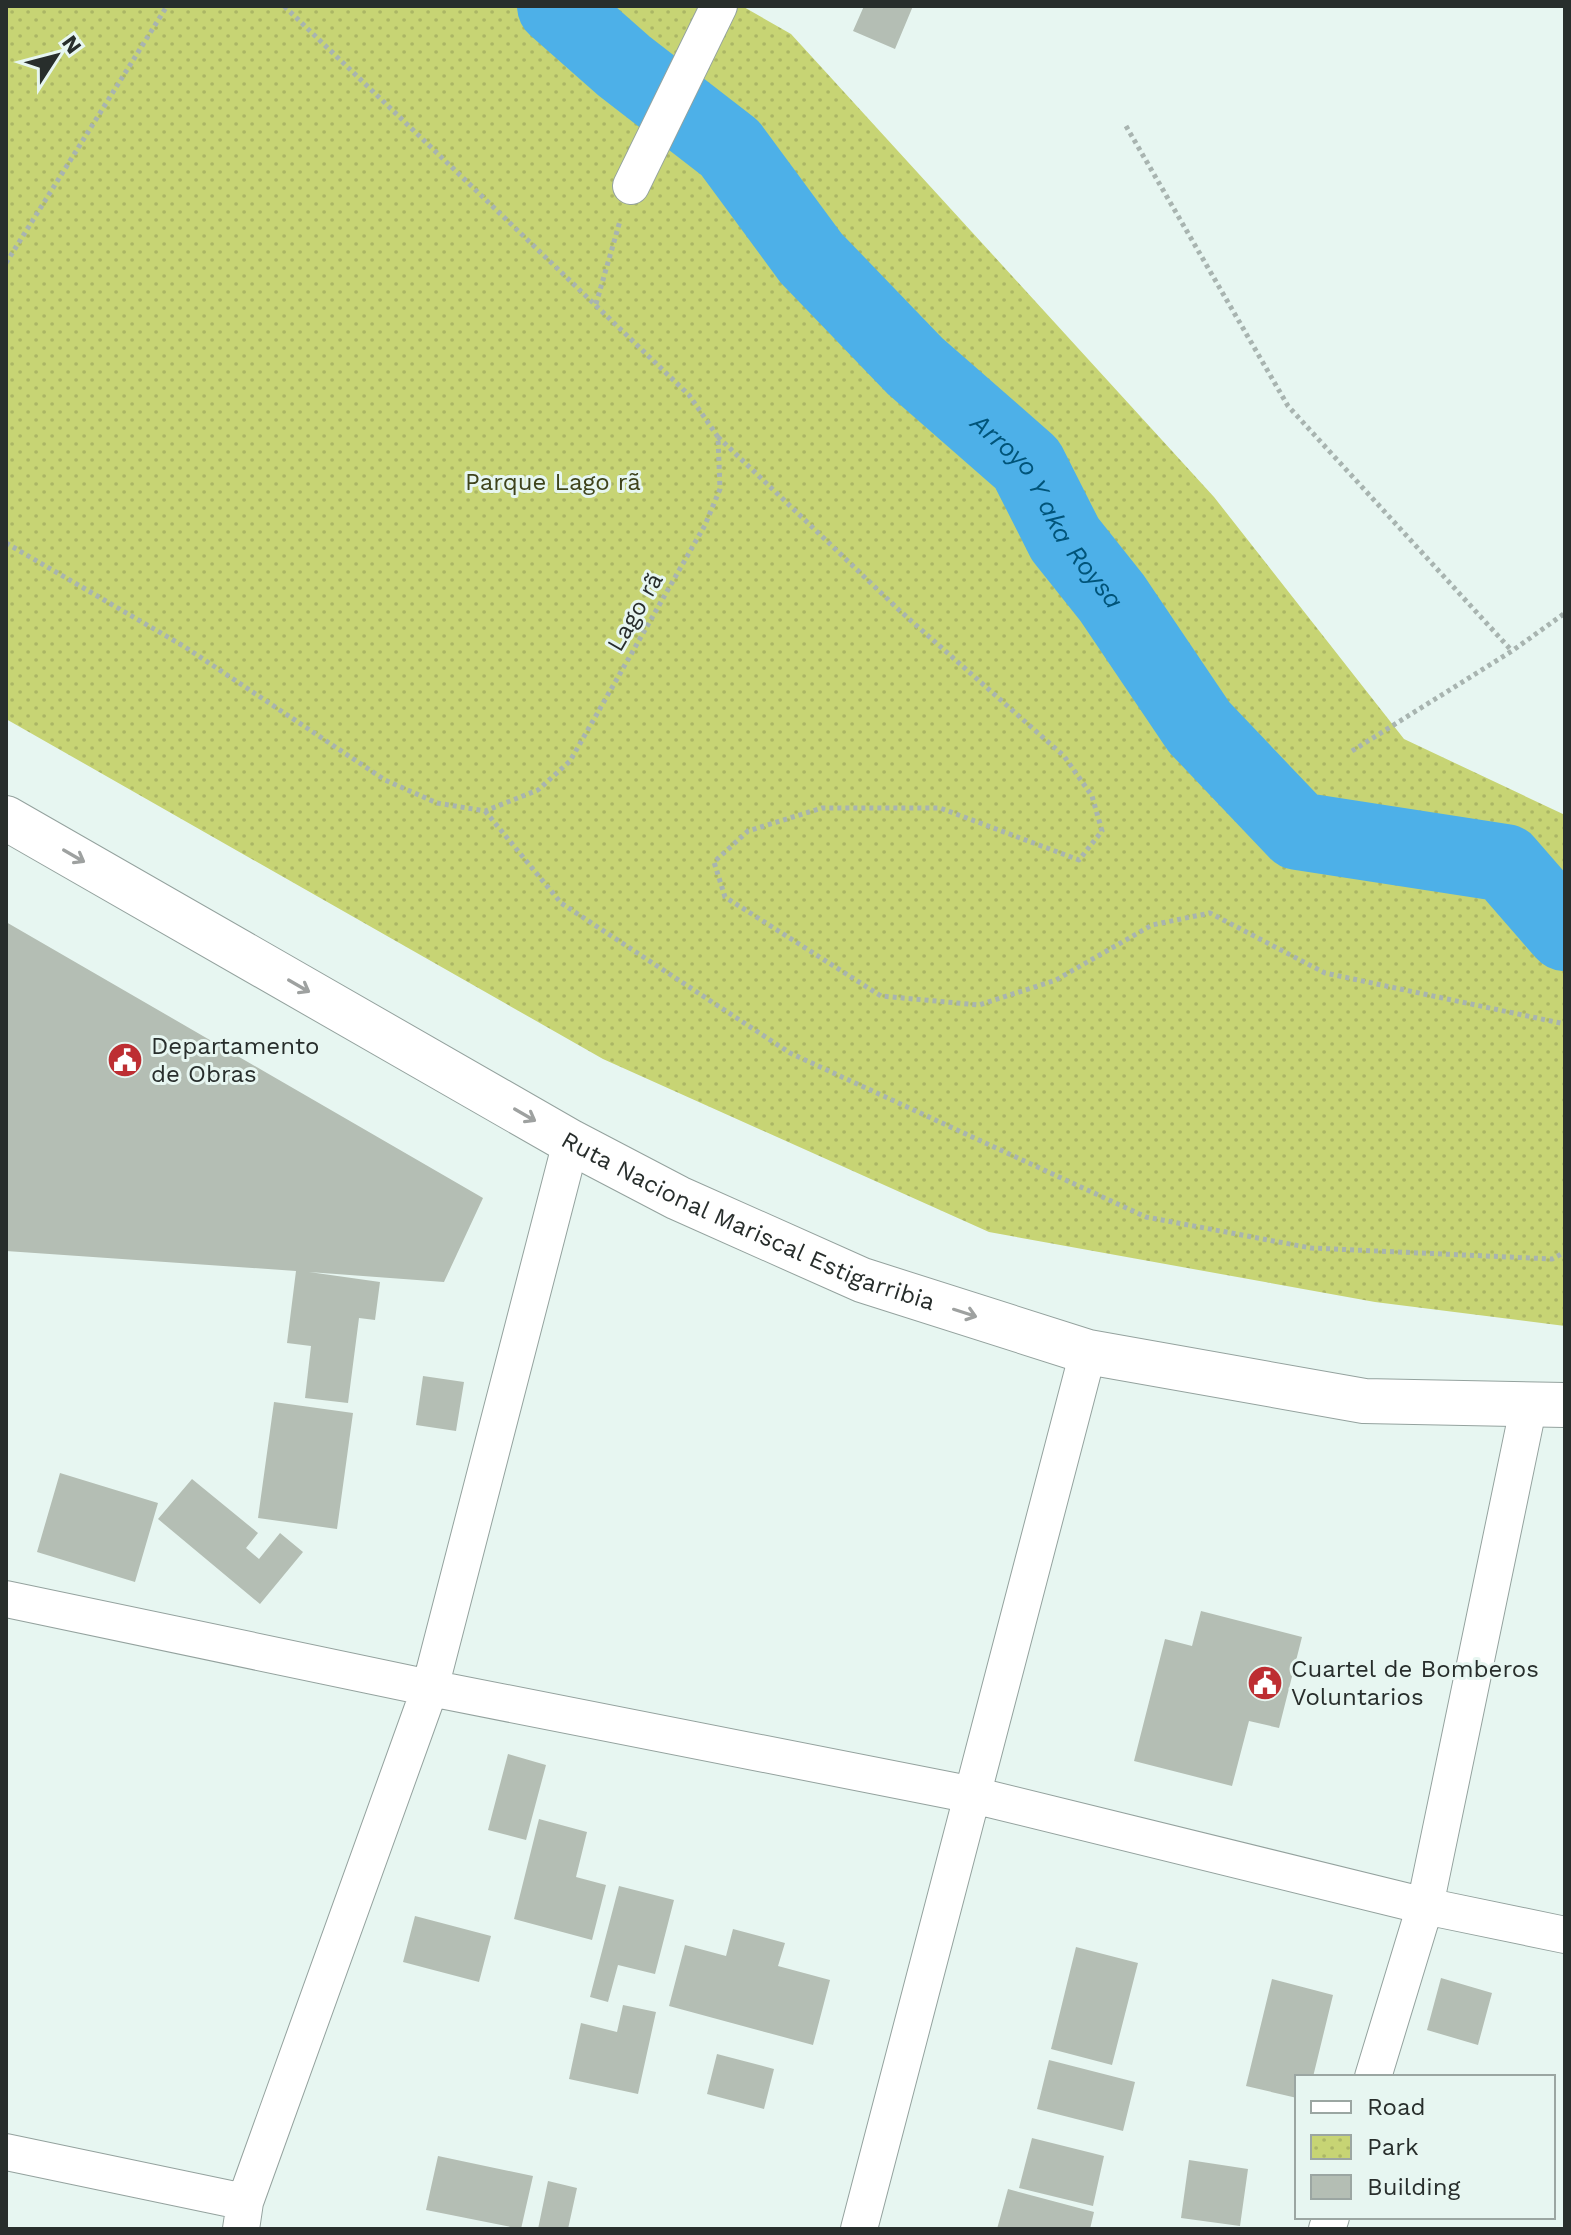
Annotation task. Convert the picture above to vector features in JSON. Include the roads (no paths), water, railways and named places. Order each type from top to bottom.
[{"type":"main road","name":"Ruta Nacional Mariscal Estigarribia","points":[[6,818],[571,1142],[678,1198],[862,1280],[1088,1352],[1364,1401],[1547,1404]]},
{"type":"street","points":[[631,186],[719,6]]},
{"type":"street","points":[[6,2152],[243,2215],[430,1688],[571,1142]]},
{"type":"street","points":[[859,2229],[1088,1352]]},
{"type":"street","points":[[1374,2075],[1425,1906],[1547,1404]]},
{"type":"street","points":[[6,1599],[430,1688],[973,1795],[1425,1906],[1565,1935]]},
{"type":"waterway","name":"Arroyo Y aka Roysa","points":[[556,6],[624,66],[730,148],[811,258],[915,366],[1027,464],[1065,539],[1112,598],[1199,727],[1298,831],[1505,863],[1565,932]]},
{"type":"place","name":"Departamento de Obras","points":[[125,1060]]},
{"type":"place","name":"Cuartel de Bomberos Voluntarios","points":[[1265,1683]]},
{"type":"park label","name":"Parque Lago rã","points":[[553,482]]}]
